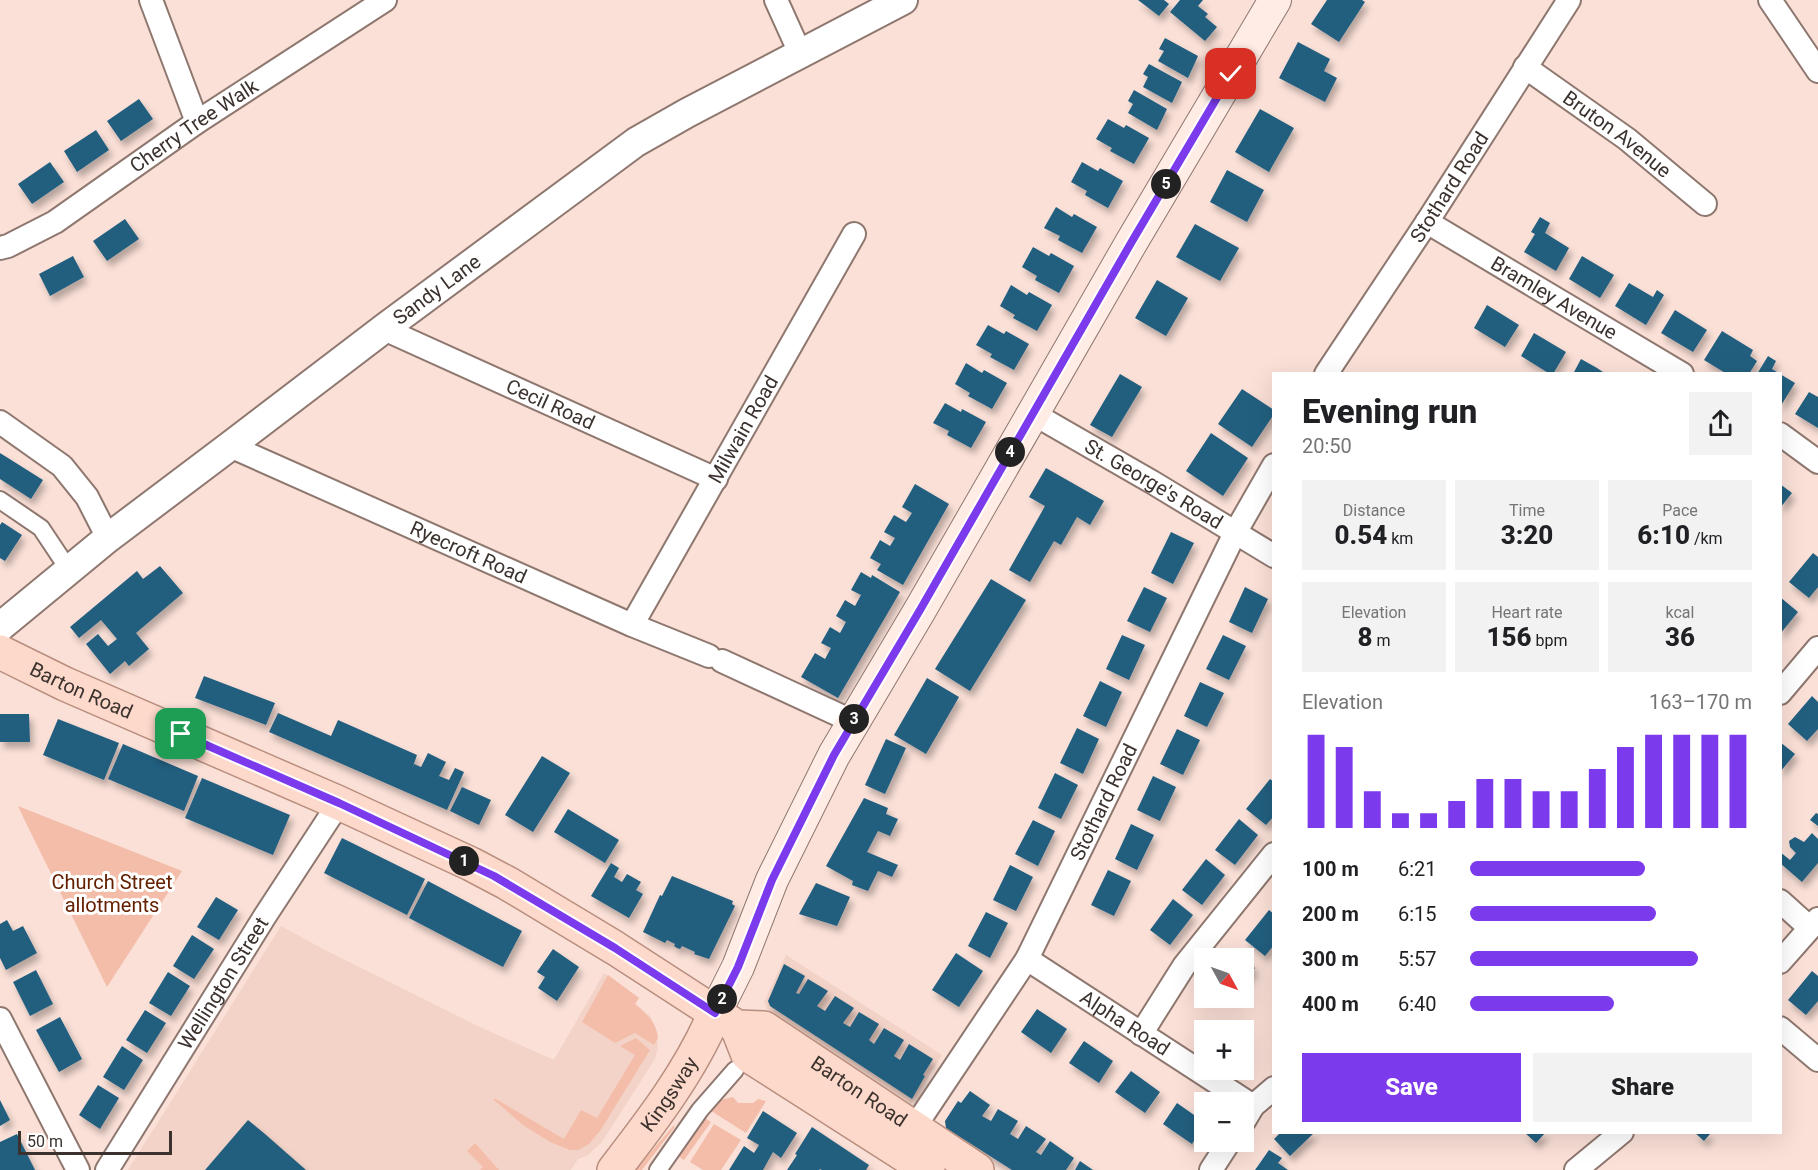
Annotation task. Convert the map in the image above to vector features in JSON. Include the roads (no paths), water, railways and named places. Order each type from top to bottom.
[{"type":"main road","points":[[726,1020],[738,967],[772,880],[851,723],[920,610],[1032,413],[1275,0]]},
{"type":"main road","name":"Barton Road","points":[[0,652],[65,684],[339,803],[507,883],[615,948],[726,1020],[764,1029],[907,1140],[977,1170]]},
{"type":"main road","name":"Kingsway","points":[[614,1170],[678,1083],[706,1034],[726,1020]]},
{"type":"main road","name":"Barton Road","points":[[907,1140],[928,1170]]},
{"type":"street","points":[[151,0],[197,122]]},
{"type":"street","name":"Cherry Tree Walk","points":[[0,248],[55,222],[197,122],[385,0]]},
{"type":"street","points":[[776,0],[800,53]]},
{"type":"street","name":"Sandy Lane","points":[[0,627],[108,538],[386,327],[636,142],[903,0]]},
{"type":"street","name":"Stothard Road","points":[[1327,372],[1427,222],[1569,0]]},
{"type":"street","points":[[1770,0],[1818,71]]},
{"type":"street","name":"Bruton Avenue","points":[[1525,67],[1627,140],[1706,204]]},
{"type":"street","name":"Bramley Avenue","points":[[1427,222],[1679,372]]},
{"type":"street","name":"Milwain Road","points":[[632,626],[854,234]]},
{"type":"street","name":"Cecil Road","points":[[386,327],[395,334],[716,478]]},
{"type":"street","name":"St. George's Road","points":[[1032,413],[1272,555]]},
{"type":"street","points":[[0,422],[62,466],[87,497],[108,538]]},
{"type":"street","points":[[1782,435],[1818,462]]},
{"type":"street","name":"Ryecroft Road","points":[[230,446],[632,626],[715,659],[841,716],[851,723]]},
{"type":"street","name":"Stothard Road","points":[[907,1140],[1027,959],[1234,533],[1272,468]]},
{"type":"street","points":[[0,500],[41,528],[69,570]]},
{"type":"street","points":[[1782,691],[1818,648]]},
{"type":"street","name":"Wellington Street","points":[[110,1167],[265,916],[339,803]]},
{"type":"street","points":[[1141,1034],[1184,966],[1272,856]]},
{"type":"street","points":[[1782,902],[1814,924],[1782,960]]},
{"type":"street","name":"Alpha Road","points":[[1027,959],[1141,1034],[1219,1092]]},
{"type":"street","points":[[0,1019],[78,1170]]},
{"type":"street","points":[[1782,1030],[1818,1060]]},
{"type":"street","name":"Kingsway","points":[[658,1170],[727,1076]]},
{"type":"street","points":[[1254,1108],[1272,1090]]},
{"type":"street","points":[[1576,1170],[1620,1134]]},
{"type":"street","points":[[1211,1170],[1223,1152]]},
{"type":"park label","name":"Church Street allotments","points":[[112,894]]}]
